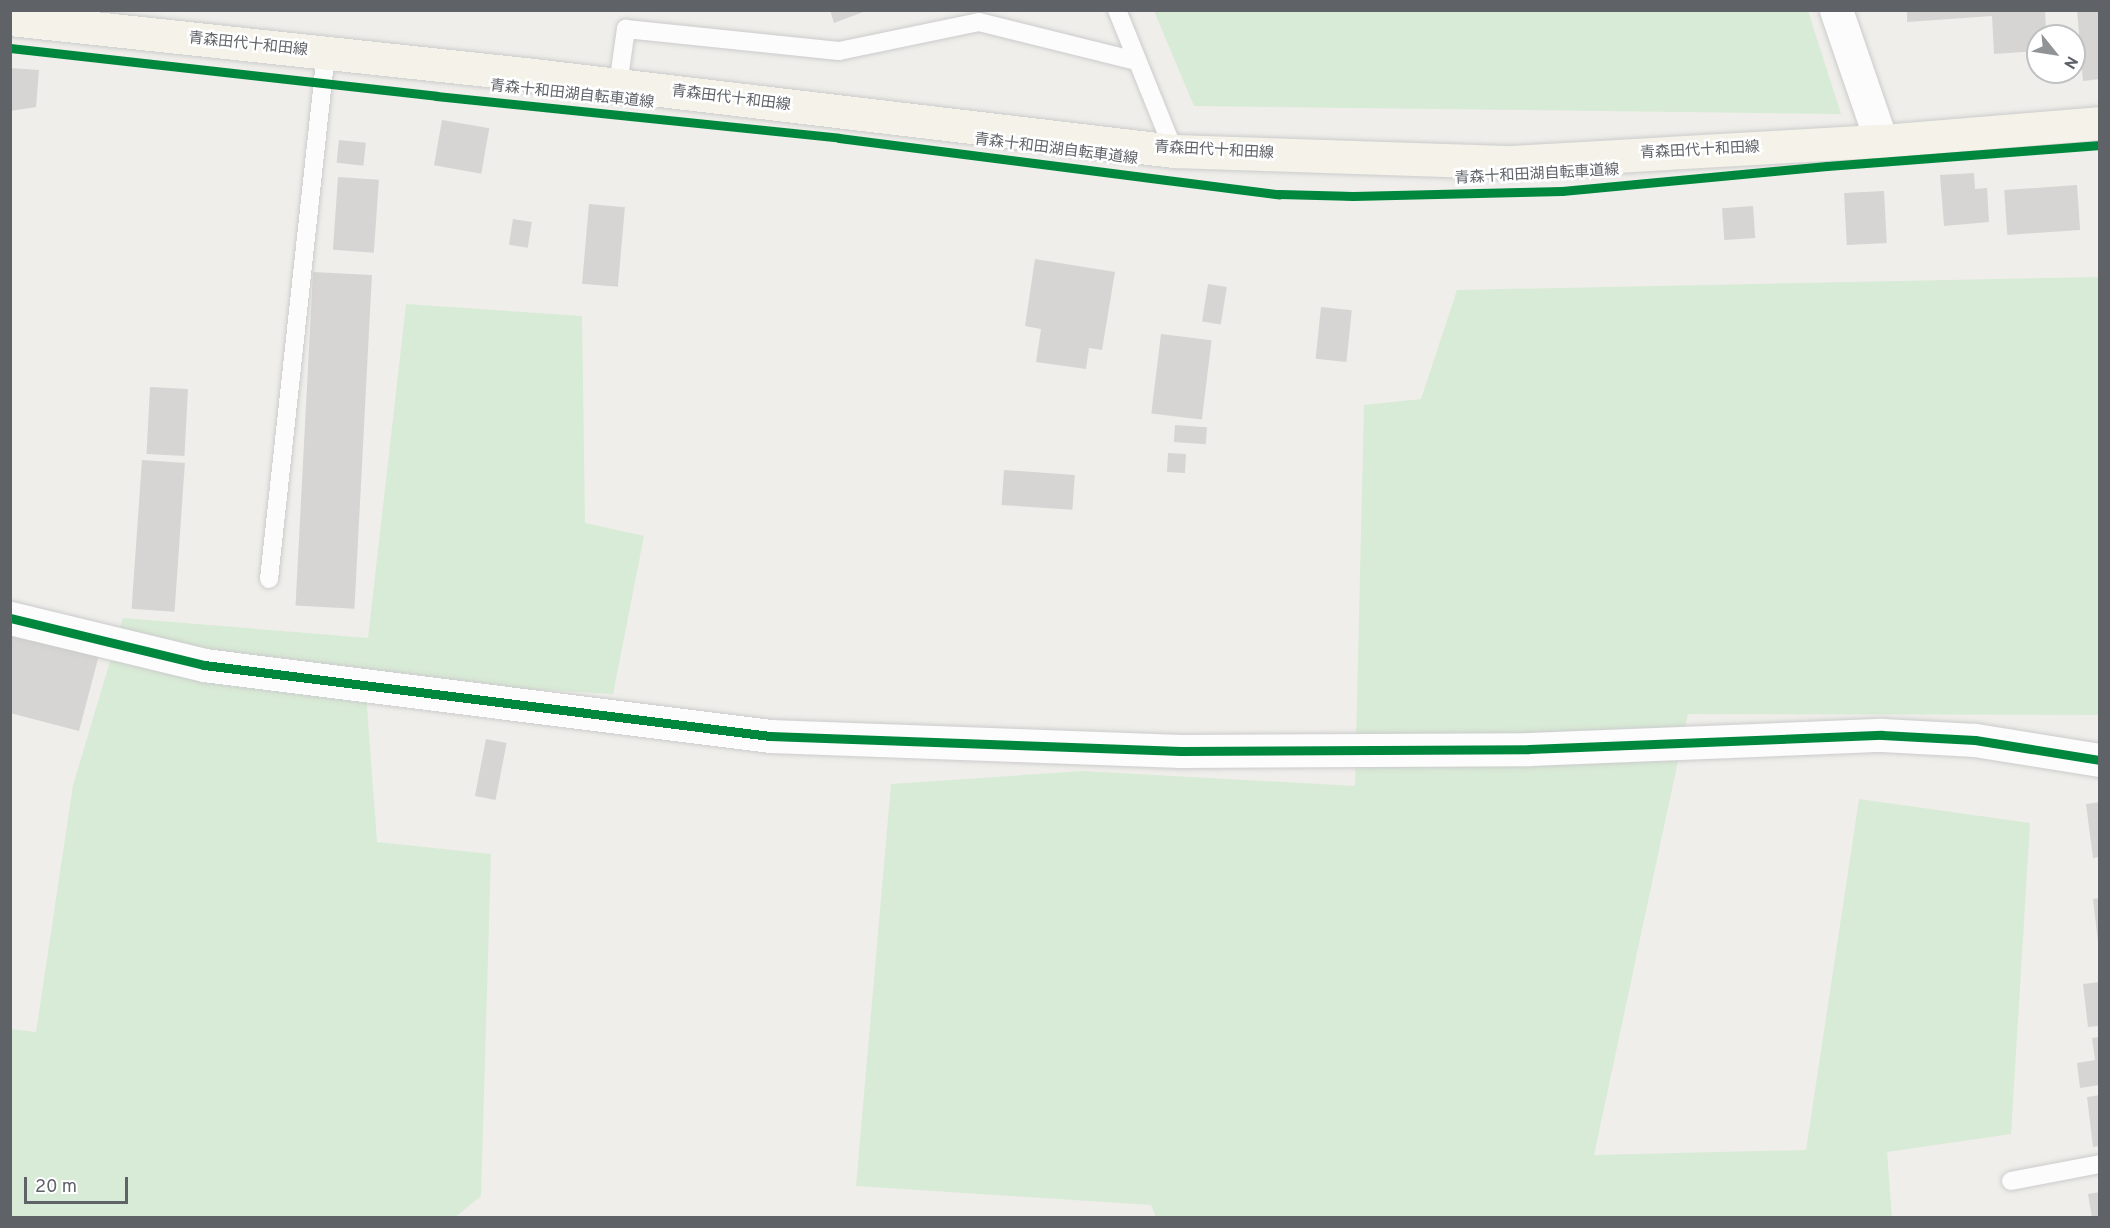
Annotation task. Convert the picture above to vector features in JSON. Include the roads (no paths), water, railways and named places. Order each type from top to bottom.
[{"type":"main road","name":"青森田代十和田線","points":[[10,19],[618,85],[1174,151],[1512,162],[1881,141],[2100,123]]},
{"type":"street","points":[[1836,10],[1881,141]]},
{"type":"street","points":[[10,618],[204,665],[770,736],[1181,751],[1529,749],[1882,735],[1975,740],[2100,760]]},
{"type":"lane","points":[[1117,10],[1174,151]]},
{"type":"lane","points":[[618,85],[626,29],[839,51],[980,22],[1137,61]]},
{"type":"lane","points":[[269,579],[326,53]]},
{"type":"lane","points":[[2012,1181],[2100,1164]]}]
